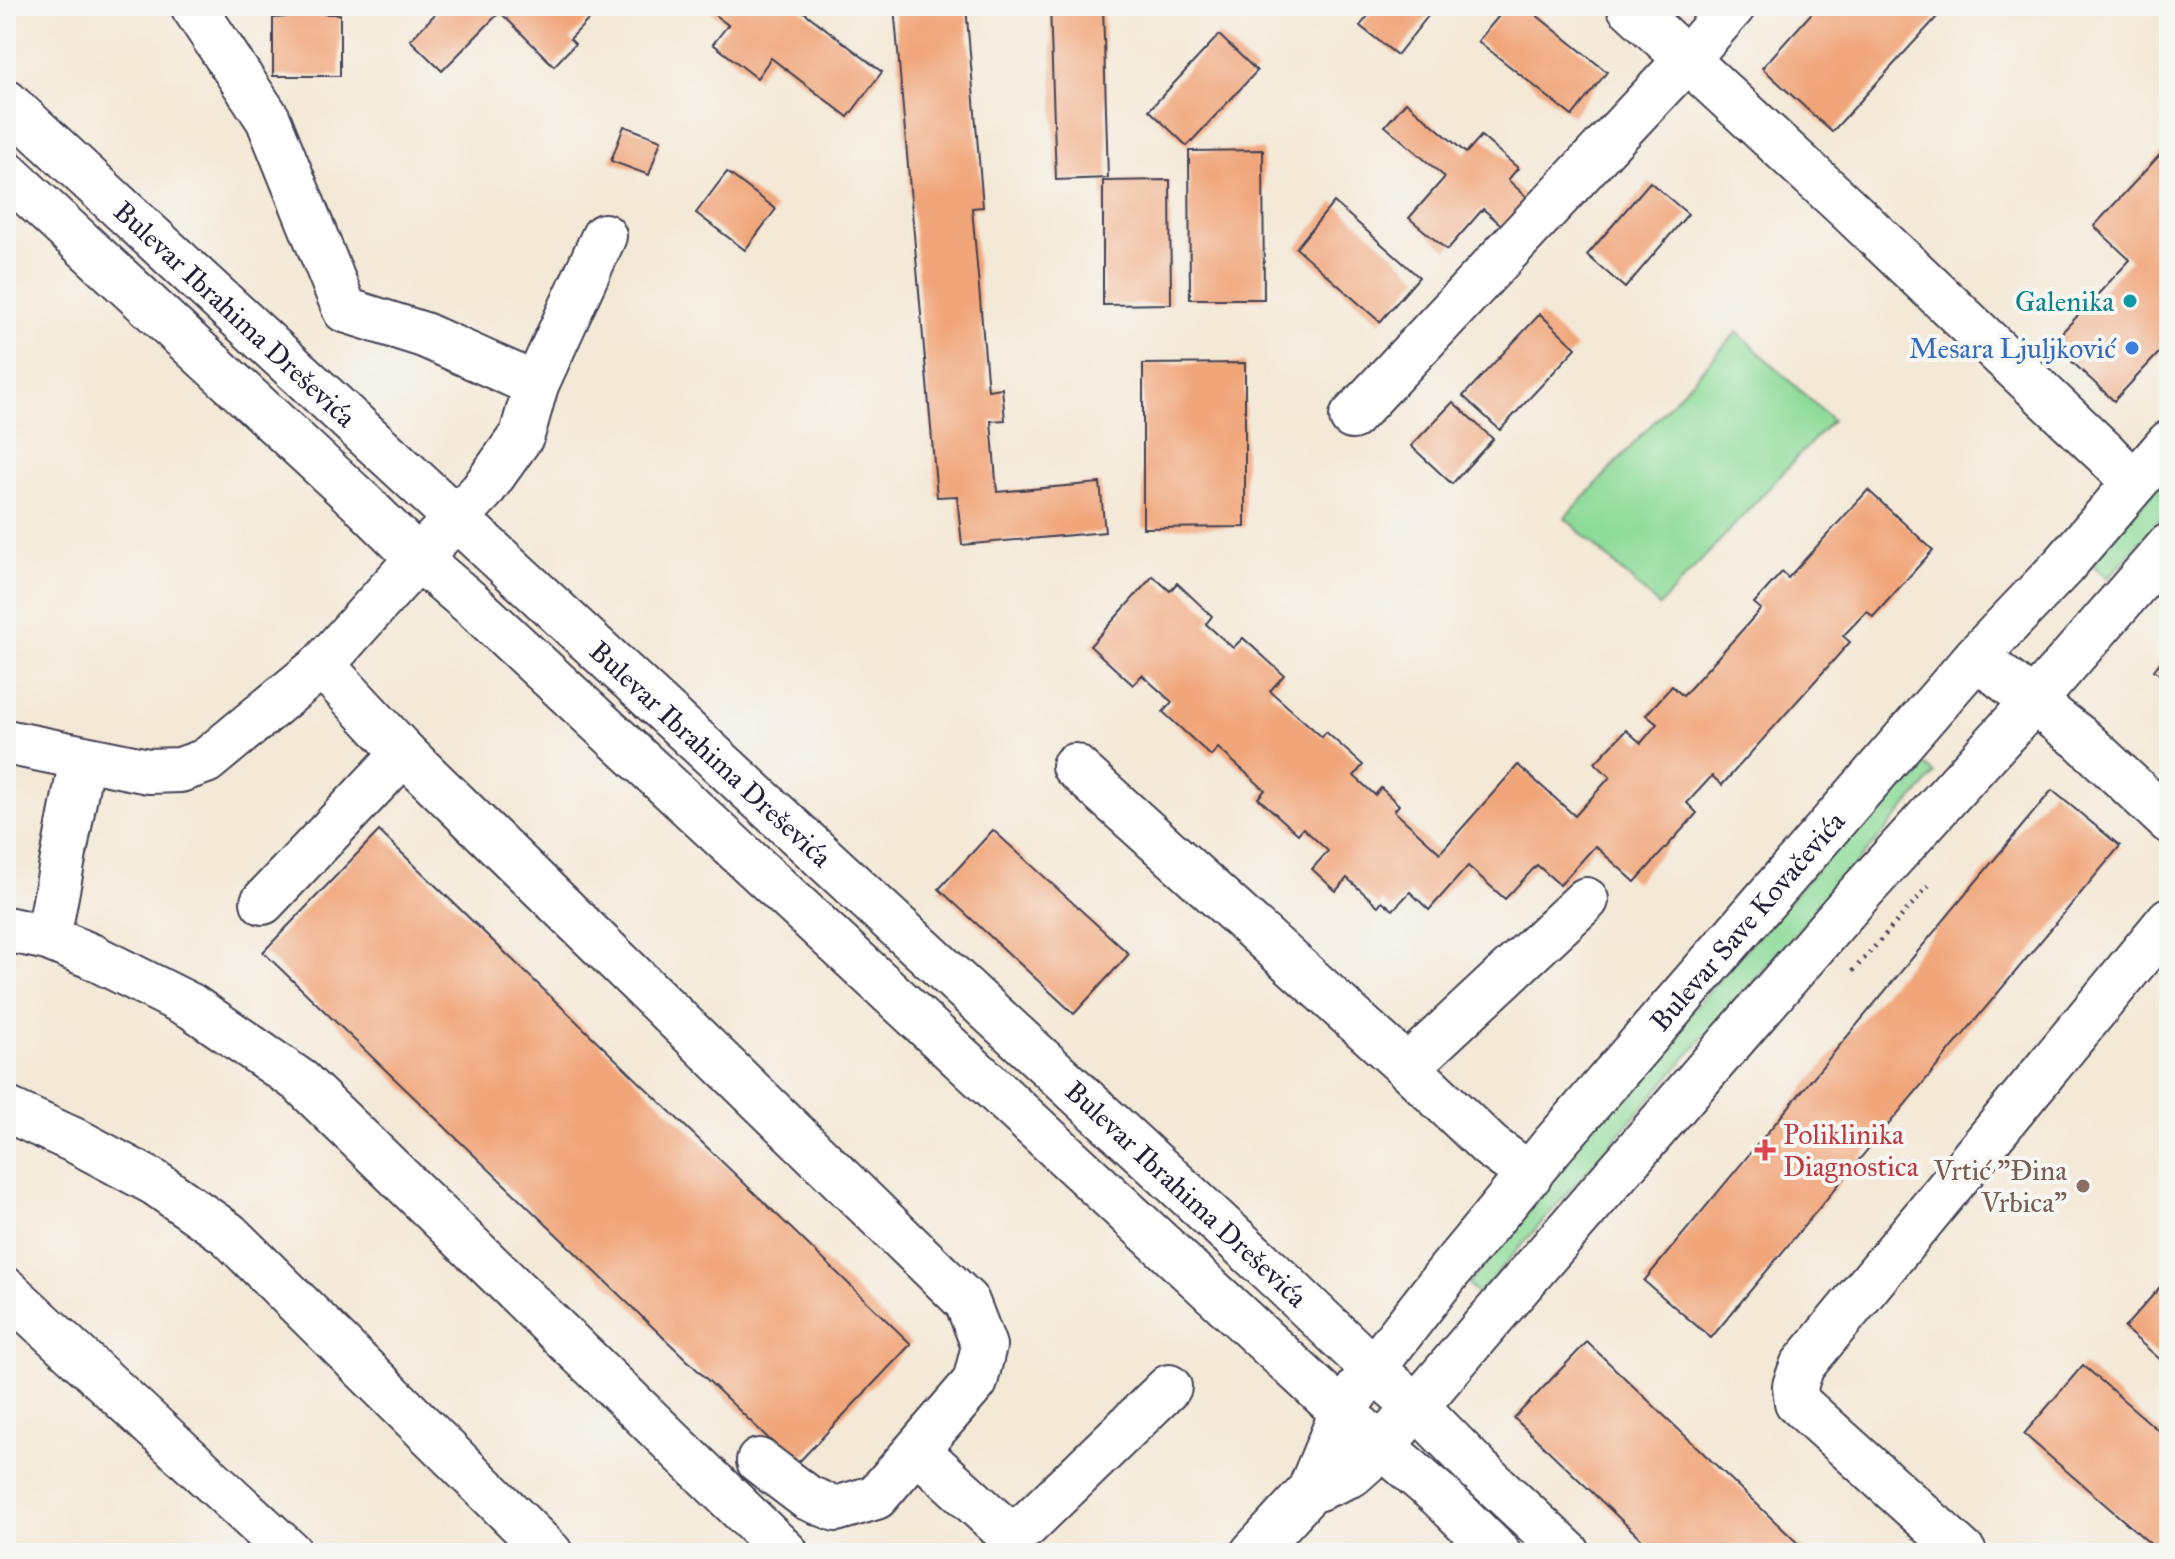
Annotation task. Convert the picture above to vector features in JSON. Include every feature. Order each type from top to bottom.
[{"type":"street","points":[[193,6],[268,119],[345,310],[424,335],[536,385]]},
{"type":"street","points":[[1629,6],[2016,368],[2134,483]]},
{"type":"street","points":[[1352,417],[1733,6]]},
{"type":"street","name":"Bulevar Ibrahima Dreševića","points":[[6,102],[1417,1407],[1568,1553]]},
{"type":"street","name":"Bulevar Ibrahima Dreševića","points":[[6,173],[418,558],[1381,1448],[1439,1495],[1498,1553]]},
{"type":"street","points":[[6,742],[148,771],[180,770],[206,761],[322,665],[482,491],[522,435],[536,385],[604,236]]},
{"type":"street","name":"Bulevar Save Kovačevića","points":[[1309,1492],[1342,1412],[1450,1270],[1976,657],[2063,566],[2169,443]]},
{"type":"street","points":[[1253,1553],[1309,1492],[1352,1474],[1381,1448],[1859,894],[2169,546]]},
{"type":"street","points":[[1976,657],[2080,738],[2169,821]]},
{"type":"street","points":[[322,665],[404,753],[967,1302],[984,1346],[975,1382],[876,1497],[836,1509],[808,1498],[759,1461]]},
{"type":"street","points":[[263,902],[404,753]]},
{"type":"street","points":[[48,938],[82,758]]},
{"type":"street","points":[[1074,766],[1490,1146],[1530,1175]]},
{"type":"street","points":[[1407,1067],[1586,900]]},
{"type":"street","points":[[1964,1553],[1797,1402],[1795,1386],[1802,1366],[2169,920]]},
{"type":"street","points":[[6,929],[48,938],[191,1006],[300,1081],[786,1553]]},
{"type":"street","points":[[6,1109],[80,1143],[155,1183],[228,1234],[550,1553]]},
{"type":"street","points":[[6,1290],[290,1553]]},
{"type":"street","points":[[917,1450],[1000,1526],[1010,1531],[1026,1526],[1169,1387]]},
{"type":"green space","points":[[1737,332],[1832,420],[1659,606],[1565,518]]},
{"type":"green space","points":[[2169,474],[2169,510],[2108,578],[2090,563]]},
{"type":"green space","points":[[1916,757],[1935,774],[1478,1295],[1468,1284],[1526,1215],[1546,1176]]},
{"type":"building","points":[[286,6],[324,6],[324,14],[340,14],[340,76],[273,76],[273,18],[286,17]]},
{"type":"building","points":[[443,6],[585,6],[594,14],[570,39],[575,44],[554,66],[502,14],[507,9],[505,7],[442,71],[410,40]]},
{"type":"building","points":[[709,6],[796,6],[882,72],[848,117],[771,58],[757,78],[713,44],[728,25],[707,9]]},
{"type":"building","points":[[894,6],[966,6],[983,207],[972,208],[988,390],[1002,388],[1005,420],[991,421],[997,492],[1100,483],[1105,532],[962,545],[957,496],[937,497]]},
{"type":"building","points":[[1050,6],[1103,6],[1108,178],[1056,180]]},
{"type":"building","points":[[1376,6],[1436,6],[1397,55],[1360,26]]},
{"type":"building","points":[[1507,6],[1525,6],[1607,72],[1572,116],[1478,41]]},
{"type":"building","points":[[1818,6],[1947,6],[1832,132],[1762,68]]},
{"type":"building","points":[[1219,35],[1257,71],[1187,146],[1149,110]]},
{"type":"building","points":[[1406,102],[1466,153],[1481,136],[1518,168],[1508,180],[1530,200],[1506,229],[1483,209],[1447,250],[1409,218],[1445,177],[1385,126]]},
{"type":"building","points":[[624,126],[661,140],[649,175],[611,161]]},
{"type":"building","name":"Galenika","points":[[2169,145],[2169,342],[2114,401],[2052,343],[2130,260],[2094,226]]},
{"type":"building","points":[[1263,150],[1264,299],[1190,299],[1189,151]]},
{"type":"building","points":[[727,172],[776,209],[745,250],[696,213]]},
{"type":"building","points":[[1170,180],[1171,304],[1103,305],[1103,181]]},
{"type":"building","points":[[1650,182],[1688,214],[1625,288],[1587,255]]},
{"type":"building","points":[[1334,202],[1419,277],[1380,322],[1296,248]]},
{"type":"building","points":[[1540,314],[1576,348],[1500,430],[1463,396]]},
{"type":"building","points":[[1245,363],[1245,527],[1143,528],[1143,364]]},
{"type":"building","points":[[1453,402],[1493,439],[1452,484],[1411,446]]},
{"type":"building","points":[[1868,490],[1933,550],[1873,617],[1867,611],[1843,636],[1850,642],[1722,785],[1712,776],[1687,803],[1697,813],[1635,882],[1595,846],[1560,885],[1537,865],[1505,899],[1468,866],[1429,910],[1410,892],[1393,910],[1382,901],[1378,906],[1347,878],[1336,891],[1312,869],[1328,851],[1303,828],[1298,834],[1258,798],[1265,790],[1218,748],[1211,756],[1163,712],[1172,702],[1142,675],[1133,685],[1090,646],[1153,576],[1170,591],[1177,583],[1212,616],[1206,624],[1233,648],[1243,638],[1284,675],[1270,691],[1322,737],[1326,732],[1363,765],[1354,776],[1375,795],[1381,788],[1399,805],[1394,811],[1440,853],[1518,765],[1575,816],[1610,777],[1595,763],[1626,730],[1641,743],[1657,724],[1646,715],[1672,686],[1683,696],[1761,609],[1754,603],[1782,572],[1788,578]]},
{"type":"building","points":[[2169,651],[2169,682],[2154,670]]},
{"type":"building","points":[[2052,790],[2120,846],[1711,1338],[1644,1281]]},
{"type":"building","points":[[993,830],[1129,954],[1074,1014],[939,889]]},
{"type":"building","points":[[379,831],[911,1344],[796,1465],[263,952]]},
{"type":"building","points":[[2169,1277],[2169,1367],[2124,1328]]},
{"type":"building","points":[[1587,1342],[1808,1553],[1656,1553],[1514,1418]]},
{"type":"building","points":[[2083,1365],[2167,1438],[2169,1436],[2169,1553],[2161,1553],[2024,1434]]},
{"type":"place","name":"Galenika","points":[[2130,301]]},
{"type":"place","name":"Mesara Ljuljković","points":[[2132,348]]},
{"type":"place","name":"Poliklinika Diagnostica","points":[[1765,1150]]},
{"type":"place","name":"Vrtić \"Đina Vrbica\"","points":[[2083,1186]]}]
